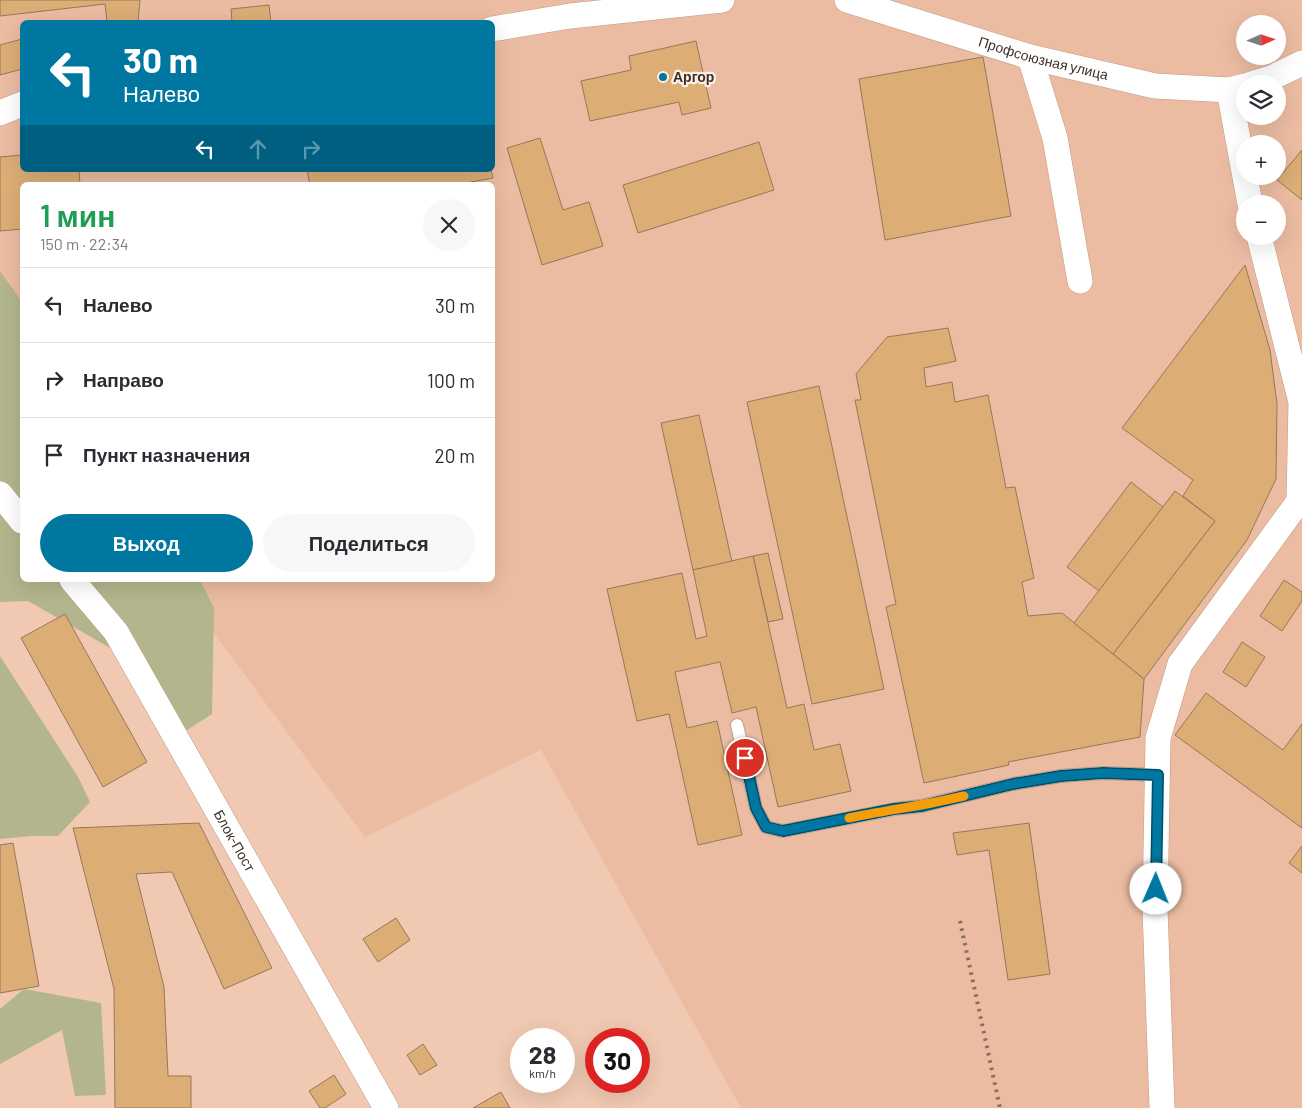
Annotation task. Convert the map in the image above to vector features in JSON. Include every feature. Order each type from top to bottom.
[{"type":"street","points":[[495,28],[571,8],[722,0]]},
{"type":"street","name":"Профсоюзная улица","points":[[847,0],[1030,58],[1155,86],[1236,86]]},
{"type":"street","points":[[1030,58],[1056,138],[1080,281]]},
{"type":"street","name":"Профсоюзная улица","points":[[1277,75],[1302,63]]},
{"type":"street","points":[[0,113],[20,105]]},
{"type":"street","points":[[1245,125],[1249,195]]},
{"type":"street","points":[[1162,1108],[1155,908],[1158,738],[1180,664],[1300,503],[1302,402],[1261,245]]},
{"type":"street","points":[[0,494],[20,519]]},
{"type":"street","name":"Блок-Пост","points":[[74,582],[116,632],[386,1108]]},
{"type":"lane","points":[[737,725],[756,808],[766,827],[783,831],[894,809],[922,806],[1013,784],[1061,776],[1103,773],[1158,775]]},
{"type":"shaded area","points":[[0,0],[1302,0],[1302,1108],[741,1108],[541,750],[365,837],[175,582],[495,582],[495,182],[20,182],[20,372],[0,345]]},
{"type":"green space","points":[[0,271],[20,299],[20,582],[201,582],[214,608],[212,714],[170,741],[112,649],[28,601],[0,602]]},
{"type":"green space","points":[[0,656],[78,777],[90,802],[58,836],[0,839]]},
{"type":"green space","points":[[24,989],[101,1003],[106,1095],[75,1096],[62,1030],[0,1064],[0,1009]]},
{"type":"building","points":[[0,0],[140,0],[138,20],[107,20],[105,4],[0,16]]},
{"type":"building","points":[[269,5],[271,20],[232,20],[231,9]]},
{"type":"building","points":[[20,40],[20,70],[0,75],[0,45]]},
{"type":"building","points":[[696,41],[711,108],[682,115],[679,102],[590,121],[581,81],[631,70],[629,56]]},
{"type":"building","points":[[983,57],[1011,216],[885,240],[859,79]]},
{"type":"building","points":[[540,138],[563,210],[589,202],[603,246],[542,265],[507,148]]},
{"type":"building","points":[[759,142],[774,190],[638,233],[623,185]]},
{"type":"building","points":[[1302,150],[1302,200],[1283,185],[1286,185],[1286,169]]},
{"type":"building","points":[[20,155],[20,172],[79,172],[80,182],[20,182],[20,229],[0,231],[0,157]]},
{"type":"building","points":[[307,172],[492,172],[493,178],[471,182],[309,182]]},
{"type":"building","points":[[1245,265],[1270,350],[1277,404],[1276,479],[1247,540],[1144,679],[1113,654],[1215,521],[1183,496],[1193,480],[1122,428]]},
{"type":"building","points":[[948,328],[956,361],[924,368],[926,387],[952,382],[955,402],[988,395],[1006,488],[1015,487],[1034,578],[1022,582],[1028,616],[1062,613],[1144,679],[1140,737],[1008,762],[1009,765],[924,783],[886,607],[896,604],[855,400],[861,400],[856,374],[887,337]]},
{"type":"building","points":[[819,386],[884,689],[812,704],[747,402]]},
{"type":"building","points":[[699,415],[732,562],[693,570],[661,423]]},
{"type":"building","points":[[1131,482],[1163,507],[1099,591],[1067,567]]},
{"type":"building","points":[[1175,491],[1215,521],[1113,654],[1074,623]]},
{"type":"building","points":[[768,553],[783,619],[768,622],[753,556]]},
{"type":"building","points":[[753,556],[787,708],[804,704],[814,750],[840,744],[851,791],[778,807],[756,707],[732,713],[720,662],[675,672],[687,728],[717,721],[742,835],[698,845],[669,714],[637,721],[607,589],[682,573],[696,639],[707,636],[693,570]]},
{"type":"building","points":[[1284,580],[1302,592],[1302,601],[1282,631],[1260,616]]},
{"type":"building","points":[[65,614],[147,762],[103,787],[21,638]]},
{"type":"building","points":[[1242,642],[1265,657],[1246,687],[1223,672]]},
{"type":"building","points":[[1206,693],[1283,750],[1302,724],[1302,828],[1175,735]]},
{"type":"building","points":[[199,823],[272,968],[224,989],[172,872],[136,874],[164,987],[168,1076],[191,1076],[191,1108],[115,1108],[114,989],[73,828]]},
{"type":"building","points":[[1029,823],[1050,974],[1008,980],[989,850],[957,855],[953,833]]},
{"type":"building","points":[[13,843],[39,986],[0,993],[0,845]]},
{"type":"building","points":[[1302,846],[1302,873],[1289,863]]},
{"type":"building","points":[[396,918],[410,940],[378,962],[363,939]]},
{"type":"building","points":[[423,1044],[437,1065],[420,1075],[407,1055]]},
{"type":"building","points":[[334,1075],[346,1094],[325,1108],[320,1108],[309,1091]]},
{"type":"building","points":[[501,1092],[510,1108],[473,1108]]},
{"type":"railway","points":[[960,921],[1000,1108]]},
{"type":"slow traffic","points":[[849,818],[894,809],[922,806],[964,796]]},
{"type":"place","name":"Аргор","points":[[663,77]]},
{"type":"route","points":[[745,758],[756,808],[766,827],[783,831],[894,809],[922,806],[1013,784],[1061,776],[1103,773],[1158,775],[1156,889]]}]
